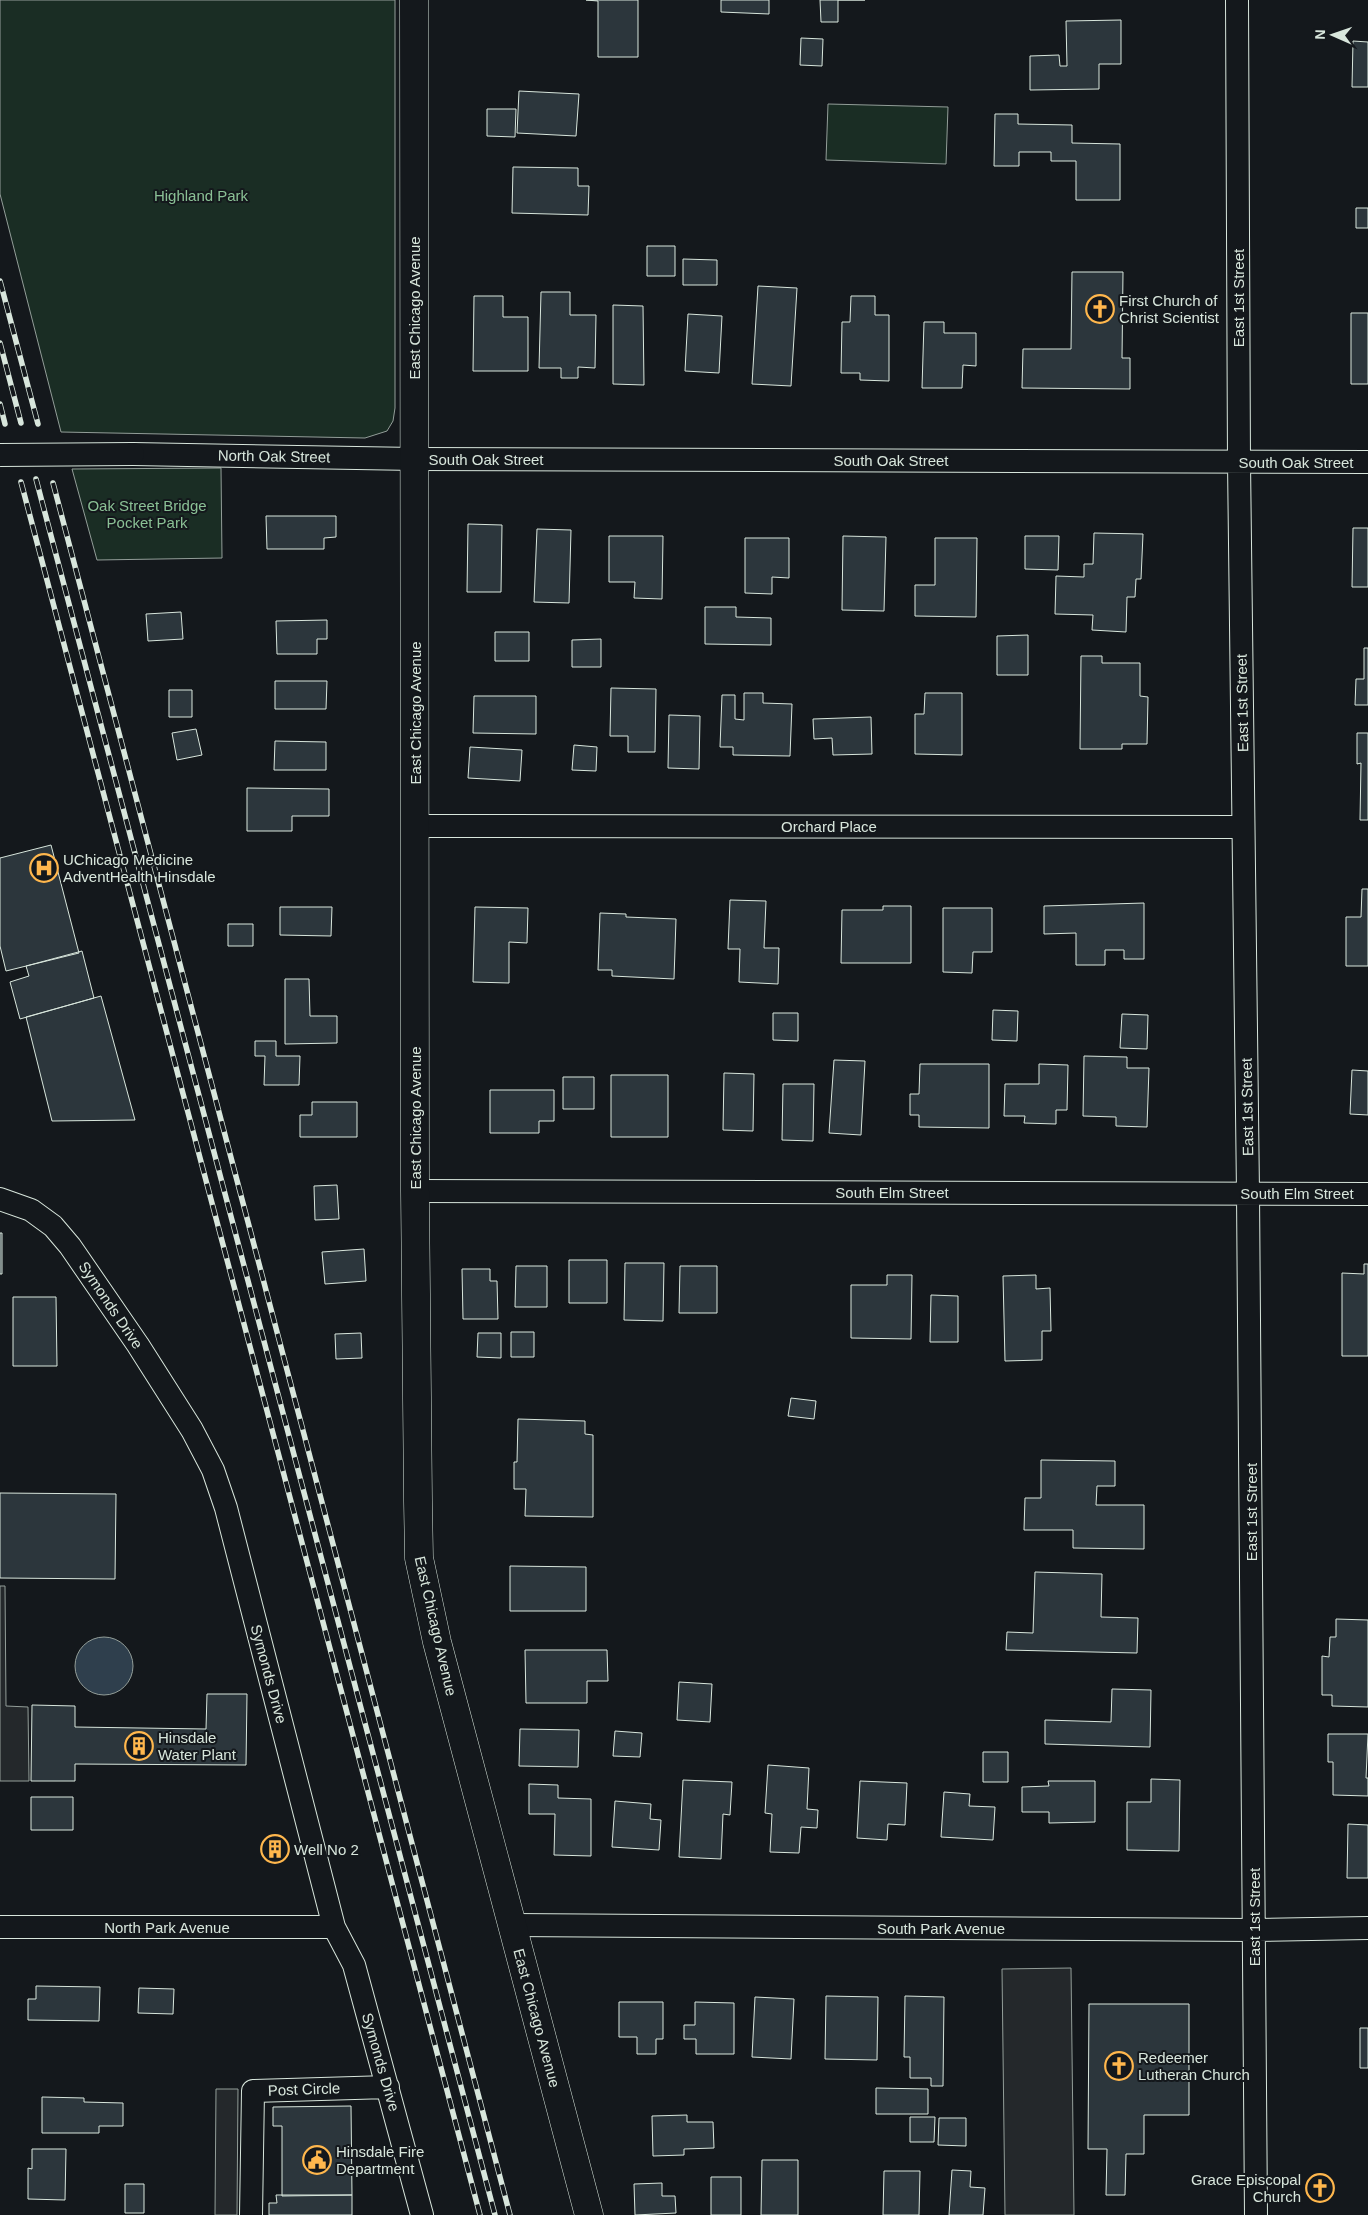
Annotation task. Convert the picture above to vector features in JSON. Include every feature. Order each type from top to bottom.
[{"type":"main road","name":"East Chicago Avenue","points":[[414,0],[415,1191],[419,1558],[437,1642],[589,2215]]},
{"type":"street","name":"East 1st Street","points":[[1237,0],[1239,462],[1248,1193],[1256,2215]]},
{"type":"street","name":"North Oak Street","points":[[0,455],[133,454],[415,459]]},
{"type":"street","name":"South Oak Street","points":[[415,459],[1368,462]]},
{"type":"street","name":"Orchard Place","points":[[414,826],[1243,827]]},
{"type":"street","name":"South Elm Street","points":[[415,1191],[1368,1194]]},
{"type":"street","name":"Symonds Drive","points":[[0,1199],[31,1210],[53,1226],[70,1246],[138,1345],[192,1430],[213,1470],[226,1508],[334,1927],[354,1965],[422,2215]]},
{"type":"street","name":"South Park Avenue","points":[[513,1925],[1254,1930],[1368,1928]]},
{"type":"street","name":"North Park Avenue","points":[[0,1927],[334,1927]]},
{"type":"street","name":"Post Circle","points":[[251,2215],[253,2091],[388,2087]]},
{"type":"green space","name":"Highland Park","points":[[0,0],[395,0],[395,408],[393,421],[387,431],[365,438],[61,432],[0,194]]},
{"type":"green space","points":[[828,104],[948,107],[946,164],[826,160]]},
{"type":"green space","name":"Oak Street Bridge Pocket Park","points":[[221,468],[222,558],[97,560],[72,469]]},
{"type":"shaded area","points":[[0,1586],[5,1586],[6,1706],[28,1707],[29,1781],[0,1781]]},
{"type":"shaded area","points":[[1071,1968],[1074,2215],[1005,2215],[1002,1969]]},
{"type":"shaded area","points":[[216,2089],[238,2089],[237,2215],[215,2215]]},
{"type":"water","points":[[104,1637],[120,1642],[128,1650],[133,1666],[128,1682],[120,1690],[104,1695],[88,1690],[80,1682],[75,1666],[80,1650],[88,1642]]},
{"type":"building","points":[[586,0],[638,0],[638,57],[598,57],[598,1]]},
{"type":"building","points":[[721,0],[769,0],[769,14],[721,12]]},
{"type":"building","points":[[820,0],[838,0],[838,22],[821,22]]},
{"type":"building","points":[[1121,20],[1121,64],[1099,64],[1099,89],[1030,90],[1030,56],[1059,55],[1060,66],[1067,66],[1066,21]]},
{"type":"building","points":[[801,38],[823,39],[822,66],[800,65]]},
{"type":"building","points":[[1353,41],[1368,42],[1368,87],[1352,87]]},
{"type":"building","points":[[519,91],[579,94],[576,136],[517,133]]},
{"type":"building","points":[[487,109],[516,109],[515,137],[487,136]]},
{"type":"building","points":[[995,114],[1018,114],[1018,124],[1072,125],[1072,143],[1120,144],[1120,200],[1076,200],[1076,161],[1051,161],[1051,152],[1019,152],[1019,166],[994,166]]},
{"type":"building","points":[[513,167],[578,168],[578,186],[589,186],[588,215],[512,213]]},
{"type":"building","points":[[1356,208],[1368,208],[1368,228],[1356,228]]},
{"type":"building","points":[[647,246],[675,246],[675,276],[647,276]]},
{"type":"building","points":[[683,259],[717,260],[717,285],[683,285]]},
{"type":"building","name":"First Church of Christ Scientist","points":[[1072,272],[1123,272],[1122,358],[1130,358],[1130,389],[1022,388],[1023,349],[1071,349]]},
{"type":"building","points":[[758,286],[797,288],[791,386],[752,384]]},
{"type":"building","points":[[541,292],[570,292],[570,315],[596,315],[595,368],[578,367],[578,378],[561,378],[561,368],[539,368]]},
{"type":"building","points":[[474,296],[503,296],[503,317],[528,317],[528,371],[473,371]]},
{"type":"building","points":[[851,296],[875,296],[875,315],[889,315],[889,381],[860,380],[860,373],[841,373],[842,322],[850,322]]},
{"type":"building","points":[[613,305],[643,306],[644,385],[613,384]]},
{"type":"building","points":[[1351,313],[1368,313],[1368,384],[1351,384]]},
{"type":"building","points":[[688,314],[722,316],[719,373],[685,371]]},
{"type":"building","points":[[924,322],[944,322],[944,333],[976,333],[976,366],[963,365],[962,388],[922,388]]},
{"type":"building","points":[[266,516],[336,516],[336,537],[324,538],[324,549],[267,549]]},
{"type":"building","points":[[468,524],[502,525],[501,592],[467,592]]},
{"type":"building","points":[[1353,528],[1368,528],[1368,587],[1352,587]]},
{"type":"building","points":[[537,529],[571,530],[569,603],[534,602]]},
{"type":"building","points":[[1094,533],[1143,534],[1141,579],[1136,579],[1135,597],[1127,597],[1126,632],[1092,630],[1093,615],[1055,614],[1056,576],[1084,577],[1084,564],[1093,564]]},
{"type":"building","points":[[609,536],[663,536],[662,599],[634,598],[635,582],[609,582]]},
{"type":"building","points":[[843,536],[886,537],[884,611],[842,610]]},
{"type":"building","points":[[1025,536],[1059,536],[1058,570],[1025,569]]},
{"type":"building","points":[[745,538],[789,538],[789,578],[772,577],[772,594],[745,593]]},
{"type":"building","points":[[935,538],[977,538],[976,617],[915,616],[915,585],[935,585]]},
{"type":"building","points":[[705,607],[736,607],[736,617],[771,618],[771,645],[705,644]]},
{"type":"building","points":[[181,612],[183,639],[148,641],[146,614]]},
{"type":"building","points":[[327,620],[327,639],[317,639],[317,654],[277,654],[276,621]]},
{"type":"building","points":[[495,632],[529,632],[529,661],[495,661]]},
{"type":"building","points":[[1028,635],[1028,675],[997,675],[997,636]]},
{"type":"building","points":[[601,639],[601,667],[572,667],[572,640]]},
{"type":"building","points":[[1364,648],[1368,648],[1368,705],[1355,705],[1356,679],[1364,679]]},
{"type":"building","points":[[1081,656],[1102,656],[1102,663],[1140,663],[1140,696],[1148,697],[1147,744],[1122,744],[1122,749],[1080,749]]},
{"type":"building","points":[[275,681],[327,681],[326,709],[275,709]]},
{"type":"building","points":[[611,688],[656,689],[655,752],[628,752],[628,736],[610,736]]},
{"type":"building","points":[[169,690],[192,690],[192,717],[169,717]]},
{"type":"building","points":[[744,693],[763,693],[763,703],[792,704],[790,756],[733,755],[733,747],[720,747],[722,695],[735,695],[735,719],[744,720]]},
{"type":"building","points":[[925,693],[962,693],[962,755],[915,754],[915,714],[924,714]]},
{"type":"building","points":[[474,696],[536,696],[536,734],[473,733]]},
{"type":"building","points":[[669,715],[700,716],[699,769],[668,768]]},
{"type":"building","points":[[871,717],[872,754],[833,755],[832,738],[814,739],[813,719]]},
{"type":"building","points":[[196,729],[202,755],[177,760],[172,733]]},
{"type":"building","points":[[1357,733],[1368,733],[1368,820],[1360,820],[1361,763],[1357,764]]},
{"type":"building","points":[[275,741],[326,742],[326,770],[274,770]]},
{"type":"building","points":[[574,745],[597,747],[596,771],[572,770]]},
{"type":"building","points":[[470,747],[522,750],[520,781],[468,778]]},
{"type":"building","points":[[247,788],[329,789],[329,816],[292,816],[292,831],[247,831]]},
{"type":"building","points":[[51,845],[79,953],[6,971],[0,946],[0,858]]},
{"type":"building","points":[[1362,889],[1368,889],[1368,966],[1346,966],[1346,917],[1361,917]]},
{"type":"building","points":[[730,900],[766,901],[764,948],[779,948],[778,984],[739,982],[740,949],[728,949]]},
{"type":"building","points":[[1144,903],[1144,959],[1124,959],[1124,950],[1105,950],[1105,965],[1076,965],[1076,933],[1044,934],[1044,906]]},
{"type":"building","points":[[883,906],[911,906],[911,963],[841,963],[842,910],[883,910]]},
{"type":"building","points":[[280,907],[332,907],[331,936],[280,935]]},
{"type":"building","points":[[475,907],[528,908],[527,943],[509,942],[509,983],[473,982]]},
{"type":"building","points":[[943,908],[992,908],[992,952],[973,952],[972,973],[943,972]]},
{"type":"building","points":[[600,913],[626,914],[626,917],[676,919],[674,979],[612,976],[612,970],[598,970]]},
{"type":"building","points":[[228,924],[253,924],[253,946],[228,946]]},
{"type":"building","points":[[82,951],[94,998],[20,1019],[10,982],[29,976],[26,966]]},
{"type":"building","points":[[285,979],[309,979],[310,1016],[337,1016],[337,1043],[285,1044]]},
{"type":"building","points":[[101,996],[135,1120],[52,1121],[26,1017]]},
{"type":"building","points":[[993,1010],[1018,1011],[1017,1041],[992,1040]]},
{"type":"building","points":[[773,1013],[798,1013],[798,1041],[773,1040]]},
{"type":"building","points":[[1122,1014],[1148,1015],[1147,1049],[1120,1048]]},
{"type":"building","points":[[255,1041],[276,1041],[276,1056],[300,1056],[299,1085],[264,1085],[265,1056],[255,1056]]},
{"type":"building","points":[[1084,1056],[1127,1057],[1127,1068],[1149,1068],[1147,1127],[1116,1126],[1116,1117],[1083,1116]]},
{"type":"building","points":[[834,1060],[865,1061],[861,1135],[829,1133]]},
{"type":"building","points":[[920,1064],[989,1064],[989,1128],[919,1127],[919,1115],[910,1115],[910,1094],[919,1094]]},
{"type":"building","points":[[1039,1064],[1068,1065],[1067,1110],[1056,1110],[1056,1124],[1024,1123],[1025,1116],[1004,1116],[1005,1084],[1039,1084]]},
{"type":"building","points":[[1352,1070],[1368,1071],[1368,1115],[1350,1114]]},
{"type":"building","points":[[724,1073],[754,1074],[753,1131],[723,1130]]},
{"type":"building","points":[[611,1075],[668,1075],[668,1137],[611,1137]]},
{"type":"building","points":[[563,1077],[594,1077],[594,1109],[563,1109]]},
{"type":"building","points":[[783,1084],[814,1084],[813,1141],[782,1140]]},
{"type":"building","points":[[490,1090],[554,1090],[554,1121],[539,1121],[539,1133],[490,1133]]},
{"type":"building","points":[[312,1102],[357,1102],[357,1137],[300,1137],[300,1115],[312,1115]]},
{"type":"building","points":[[337,1185],[339,1219],[315,1220],[314,1186]]},
{"type":"building","points":[[0,1233],[2,1233],[2,1274],[0,1274]]},
{"type":"building","points":[[364,1249],[366,1281],[325,1284],[322,1252]]},
{"type":"building","points":[[569,1260],[607,1260],[607,1303],[569,1303]]},
{"type":"building","points":[[625,1263],[664,1263],[663,1321],[624,1320]]},
{"type":"building","points":[[1364,1264],[1368,1264],[1368,1356],[1342,1356],[1342,1273],[1364,1274]]},
{"type":"building","points":[[516,1266],[547,1266],[547,1307],[515,1307]]},
{"type":"building","points":[[680,1266],[717,1266],[717,1313],[679,1313]]},
{"type":"building","points":[[462,1269],[490,1269],[490,1281],[497,1281],[498,1319],[463,1319]]},
{"type":"building","points":[[887,1275],[912,1275],[911,1339],[851,1338],[851,1285],[887,1285]]},
{"type":"building","points":[[1036,1275],[1036,1289],[1050,1288],[1051,1331],[1042,1331],[1042,1360],[1005,1361],[1003,1276]]},
{"type":"building","points":[[931,1295],[958,1296],[958,1342],[930,1342]]},
{"type":"building","points":[[13,1297],[56,1297],[57,1366],[13,1366]]},
{"type":"building","points":[[511,1332],[534,1332],[534,1357],[511,1357]]},
{"type":"building","points":[[361,1333],[362,1358],[336,1359],[335,1334]]},
{"type":"building","points":[[478,1333],[501,1333],[501,1358],[477,1357]]},
{"type":"building","points":[[791,1398],[816,1401],[814,1419],[788,1416]]},
{"type":"building","points":[[518,1419],[585,1421],[585,1434],[593,1435],[593,1517],[525,1516],[526,1489],[514,1489],[514,1462],[517,1462]]},
{"type":"building","points":[[1041,1460],[1115,1461],[1115,1486],[1097,1486],[1096,1505],[1144,1505],[1144,1549],[1073,1548],[1073,1530],[1024,1530],[1025,1498],[1041,1498]]},
{"type":"building","points":[[0,1493],[116,1494],[115,1579],[0,1578]]},
{"type":"building","points":[[510,1566],[586,1567],[586,1611],[510,1611]]},
{"type":"building","points":[[1035,1572],[1102,1574],[1101,1617],[1138,1618],[1137,1653],[1006,1650],[1007,1632],[1033,1633]]},
{"type":"building","points":[[1336,1619],[1368,1620],[1368,1707],[1332,1706],[1332,1695],[1322,1695],[1322,1656],[1329,1657],[1330,1637],[1336,1637]]},
{"type":"building","points":[[525,1650],[607,1650],[608,1681],[587,1681],[587,1703],[526,1703]]},
{"type":"building","points":[[679,1682],[712,1684],[710,1722],[677,1720]]},
{"type":"building","points":[[1112,1689],[1151,1690],[1150,1747],[1045,1744],[1045,1720],[1111,1722]]},
{"type":"building","name":"Hinsdale Water Plant","points":[[207,1694],[247,1694],[246,1765],[75,1764],[75,1781],[31,1781],[32,1705],[75,1706],[75,1727],[206,1729]]},
{"type":"building","points":[[520,1729],[579,1730],[578,1767],[519,1766]]},
{"type":"building","points":[[615,1731],[642,1733],[640,1757],[613,1756]]},
{"type":"building","points":[[1328,1734],[1368,1734],[1366,1778],[1368,1778],[1368,1796],[1333,1795],[1333,1762],[1328,1762]]},
{"type":"building","points":[[983,1752],[1008,1752],[1008,1782],[983,1782]]},
{"type":"building","points":[[768,1765],[809,1768],[807,1809],[818,1810],[817,1828],[801,1827],[799,1853],[770,1852],[772,1814],[765,1813]]},
{"type":"building","points":[[1151,1779],[1180,1780],[1179,1851],[1127,1850],[1127,1802],[1151,1802]]},
{"type":"building","points":[[683,1780],[732,1782],[730,1815],[723,1814],[721,1859],[679,1857]]},
{"type":"building","points":[[860,1781],[907,1783],[905,1825],[888,1824],[887,1840],[857,1838]]},
{"type":"building","points":[[1048,1781],[1095,1781],[1095,1822],[1049,1823],[1049,1812],[1022,1812],[1022,1787],[1049,1786]]},
{"type":"building","points":[[529,1784],[558,1785],[558,1798],[591,1799],[591,1856],[554,1855],[555,1814],[529,1814]]},
{"type":"building","points":[[944,1792],[970,1794],[969,1806],[995,1807],[993,1840],[941,1837]]},
{"type":"building","points":[[31,1797],[73,1797],[73,1830],[31,1830]]},
{"type":"building","points":[[615,1801],[651,1804],[650,1819],[661,1820],[659,1850],[612,1847]]},
{"type":"building","points":[[1348,1824],[1368,1825],[1368,1878],[1347,1878]]},
{"type":"building","name":"Well No 2","points":[[275,1841],[282,1845],[282,1853],[275,1857],[269,1853],[268,1845]]},
{"type":"building","points":[[36,1986],[100,1987],[99,2021],[28,2020],[28,1999],[36,1999]]},
{"type":"building","points":[[139,1988],[174,1989],[173,2014],[138,2013]]},
{"type":"building","points":[[826,1996],[878,1997],[877,2060],[825,2059]]},
{"type":"building","points":[[905,1996],[944,1997],[943,2086],[931,2086],[931,2078],[910,2078],[910,2057],[904,2057]]},
{"type":"building","points":[[755,1997],[794,1999],[791,2059],[752,2057]]},
{"type":"building","points":[[619,2002],[663,2002],[663,2039],[656,2039],[656,2054],[637,2054],[637,2037],[619,2037]]},
{"type":"building","points":[[695,2002],[734,2003],[734,2054],[696,2054],[696,2039],[684,2039],[684,2025],[695,2025]]},
{"type":"building","name":"Redeemer Lutheran Church","points":[[1089,2004],[1189,2004],[1189,2115],[1144,2115],[1144,2154],[1126,2154],[1125,2195],[1106,2195],[1107,2149],[1088,2149]]},
{"type":"building","points":[[1360,2028],[1368,2028],[1368,2068],[1360,2068]]},
{"type":"building","points":[[876,2088],[928,2089],[928,2114],[876,2114]]},
{"type":"building","points":[[42,2097],[84,2098],[84,2102],[123,2103],[123,2126],[99,2126],[99,2133],[42,2133]]},
{"type":"building","name":"Hinsdale Fire Department","points":[[351,2106],[352,2195],[282,2196],[282,2126],[273,2126],[273,2107]]},
{"type":"building","points":[[687,2115],[687,2122],[713,2122],[714,2148],[684,2149],[684,2155],[653,2156],[652,2116]]},
{"type":"building","points":[[910,2117],[935,2117],[934,2142],[910,2142]]},
{"type":"building","points":[[939,2118],[966,2118],[966,2146],[938,2145]]},
{"type":"building","points":[[32,2149],[66,2149],[65,2200],[28,2199],[28,2168],[32,2169]]},
{"type":"building","points":[[762,2160],[798,2160],[798,2215],[761,2215]]},
{"type":"building","points":[[952,2170],[971,2171],[970,2187],[985,2188],[983,2215],[949,2215]]},
{"type":"building","points":[[884,2171],[920,2171],[919,2215],[883,2215]]},
{"type":"building","points":[[711,2177],[741,2177],[741,2215],[711,2215]]},
{"type":"building","points":[[662,2183],[662,2196],[675,2196],[676,2213],[635,2215],[634,2184]]},
{"type":"building","points":[[125,2184],[144,2184],[144,2213],[125,2213]]},
{"type":"building","points":[[276,2195],[352,2195],[352,2215],[269,2215],[269,2203],[277,2203]]},
{"type":"railway","points":[[0,281],[38,424]]},
{"type":"railway","points":[[0,343],[21,423]]},
{"type":"railway","points":[[0,404],[5,424]]},
{"type":"railway","points":[[36,479],[495,2215]]},
{"type":"railway","points":[[21,482],[480,2215]]},
{"type":"railway","points":[[53,483],[510,2215]]},
{"type":"place","name":"First Church of Christ Scientist","points":[[1100,309]]},
{"type":"place","name":"UChicago Medicine AdventHealth Hinsdale","points":[[44,868]]},
{"type":"place","name":"Hinsdale Water Plant","points":[[139,1746]]},
{"type":"place","name":"Well No 2","points":[[275,1849]]},
{"type":"place","name":"Redeemer Lutheran Church","points":[[1119,2066]]},
{"type":"place","name":"Hinsdale Fire Department","points":[[317,2160]]},
{"type":"place","name":"Grace Episcopal Church","points":[[1320,2188]]}]
